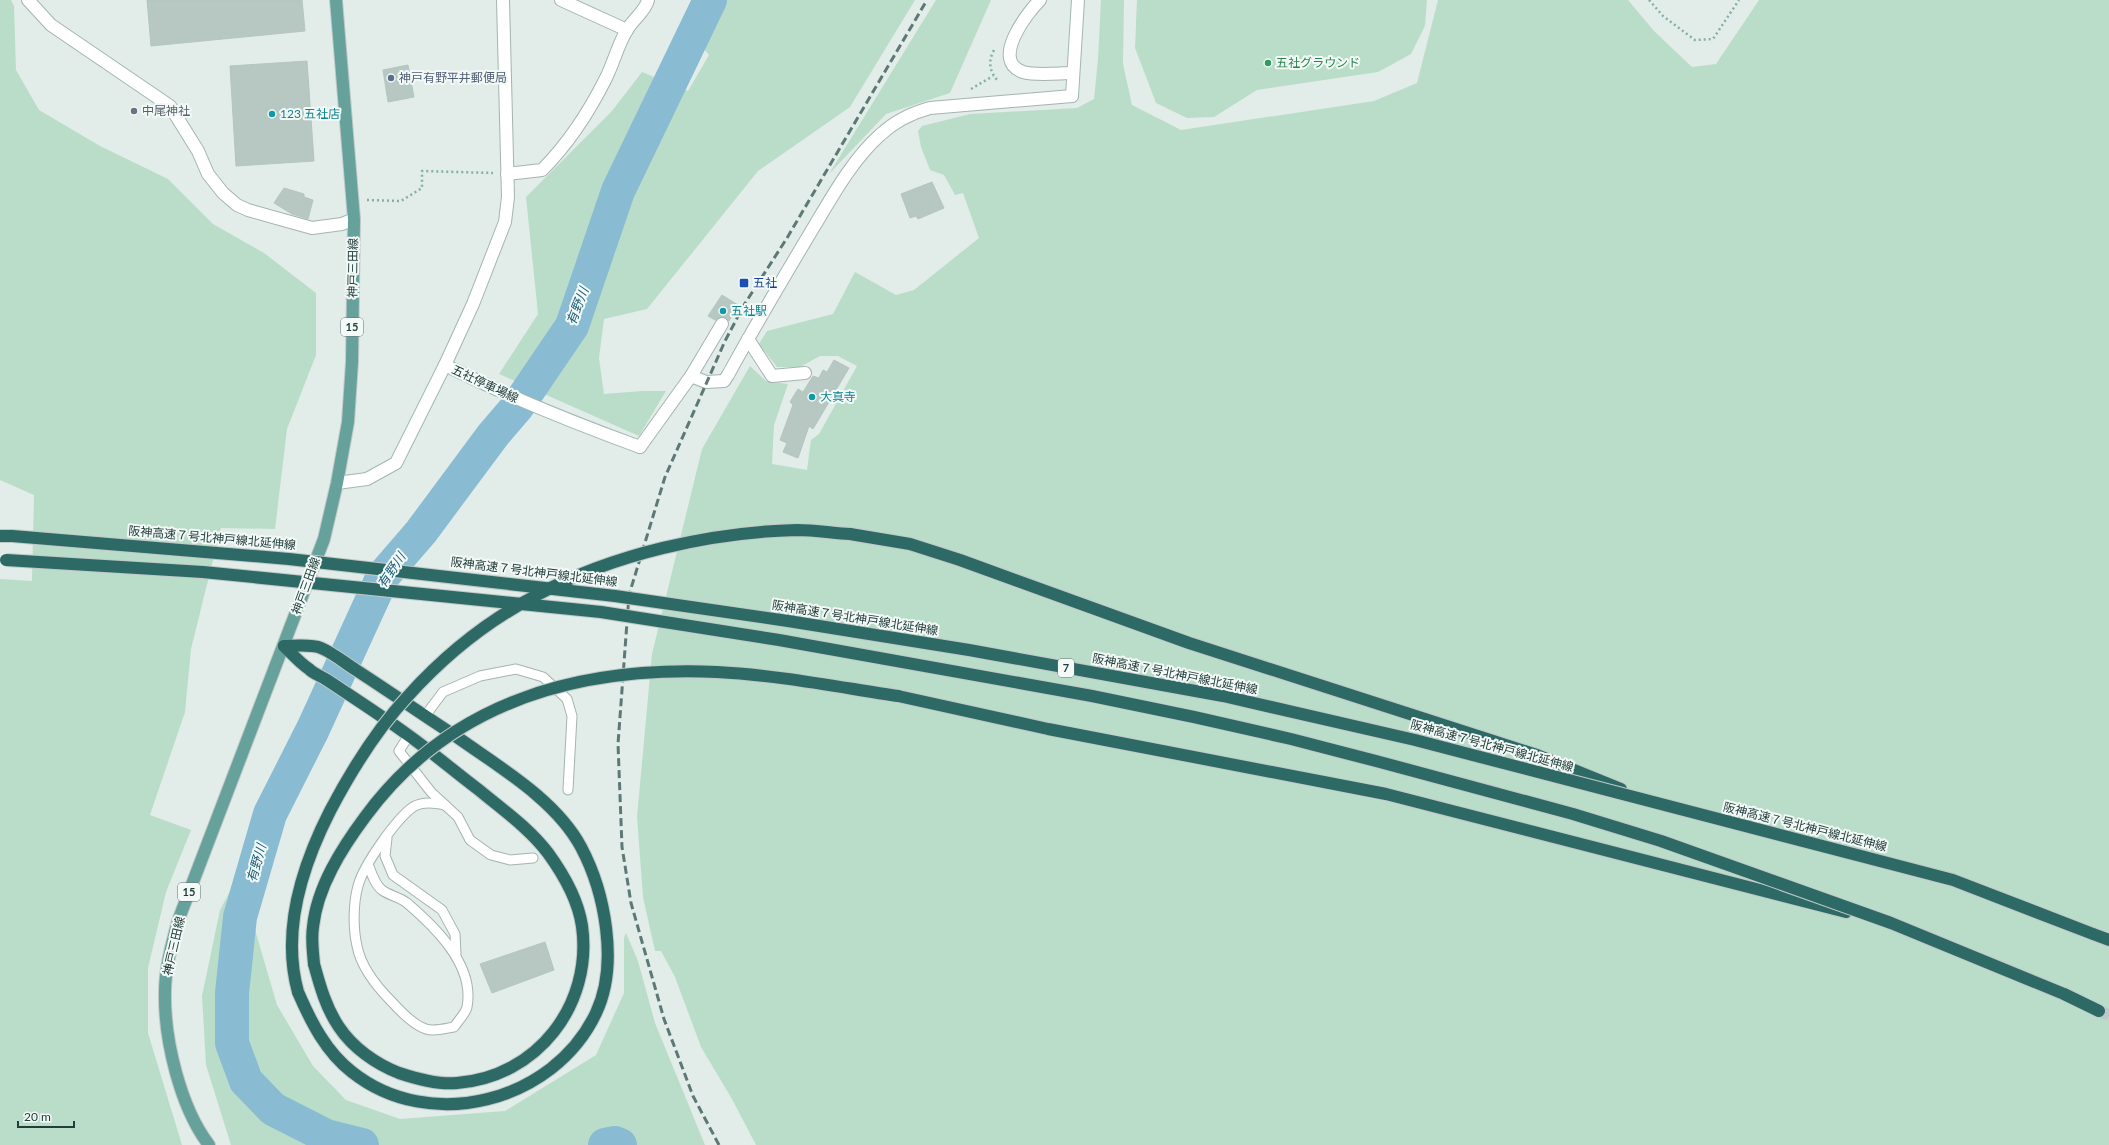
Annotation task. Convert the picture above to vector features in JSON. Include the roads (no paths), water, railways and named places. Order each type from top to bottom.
[{"type":"highway","points":[[284,646],[320,647],[393,694],[425,716],[535,793],[559,817],[580,846],[599,894],[605,919],[607,947],[605,983],[597,1011],[583,1037],[564,1059],[520,1089],[504,1096],[489,1100],[453,1105],[422,1104],[381,1091],[350,1071],[334,1055],[313,1026],[298,992],[293,974],[291,936],[301,885],[322,826],[338,797],[381,730],[407,696],[437,667],[485,628],[536,595],[620,561],[676,545],[732,534],[799,530],[850,534],[910,544],[1022,581],[1189,643],[1536,755],[1657,804]]},
{"type":"highway","name":"阪神高速７号北神戸線北延伸線","points":[[0,536],[288,559],[615,596],[969,650],[1231,698],[1416,740],[1953,880],[2109,940]]},
{"type":"highway","name":"7","points":[[3,560],[203,572],[601,612],[779,640],[1092,696],[1291,739],[1573,814],[1682,848],[1891,923],[2064,994],[2099,1011]]},
{"type":"highway","points":[[284,646],[309,670],[380,715],[408,735],[529,832],[547,853],[564,878],[576,902],[582,925],[583,950],[581,977],[564,1019],[530,1057],[495,1075],[456,1084],[431,1082],[390,1070],[372,1059],[354,1045],[340,1028],[329,1010],[314,964],[313,927],[317,909],[336,860],[358,826],[378,800],[434,747],[460,729],[496,709],[542,690],[600,677],[659,672],[718,672],[798,681],[898,696],[1048,729],[1386,794],[1891,923]]},
{"type":"main road","name":"神戸三田線","points":[[209,1145],[192,1115],[182,1090],[174,1060],[168,1032],[165,992],[166,973],[178,920],[324,539],[337,483],[348,422],[352,362],[354,219],[336,0]]},
{"type":"street","points":[[28,0],[51,25],[170,106],[198,151],[208,174],[224,193],[237,205],[248,210],[312,228],[342,224],[354,219]]},
{"type":"street","points":[[445,365],[473,304],[505,222],[507,174],[503,0]]},
{"type":"street","points":[[561,0],[627,30]]},
{"type":"street","points":[[507,174],[542,170],[558,154],[578,129],[607,77],[627,30],[646,6],[648,0]]},
{"type":"street","points":[[1040,0],[1029,11],[1013,39],[1010,52],[1011,59],[1016,69],[1025,73],[1073,73]]},
{"type":"street","points":[[722,324],[691,376],[706,382],[724,381],[832,198],[866,149],[891,126],[915,112],[930,108],[1072,96],[1078,0]]},
{"type":"street","points":[[748,339],[772,376],[805,373]]},
{"type":"street","name":"五社停車場線","points":[[337,483],[367,479],[396,463],[445,365],[493,389],[575,423],[640,447],[691,376]]},
{"type":"lane","points":[[425,716],[443,692],[480,676],[516,669],[543,677],[567,699],[572,716],[568,790]]},
{"type":"lane","points":[[408,735],[399,751],[431,792],[458,818],[470,840],[491,855],[510,860],[533,858]]},
{"type":"lane","points":[[387,837],[385,856],[393,875],[442,910],[455,934],[456,954],[467,985],[467,1007],[454,1027],[432,1031],[408,1019],[369,974],[357,948],[354,918],[358,886],[368,864],[387,837],[414,807],[430,802],[445,805]]},
{"type":"lane","points":[[368,864],[374,879],[381,890],[405,902],[433,927],[456,954]]},
{"type":"waterway","name":"有野川","points":[[362,1145],[326,1136],[273,1109],[246,1081],[232,1043],[232,993],[240,917],[270,814],[313,729],[383,576],[421,532],[493,435],[517,407],[572,326],[618,191],[710,0]]},
{"type":"waterway","name":"有野川","points":[[605,1145],[615,1143],[620,1145]]},
{"type":"tunnel","points":[[2099,1011],[2109,1015]]},
{"type":"railway","points":[[719,1145],[693,1096],[664,1019],[631,903],[622,847],[618,744],[629,595],[665,477],[725,341],[744,305],[787,238],[927,0]]},
{"type":"place","name":"五社グラウンド","points":[[1268,63]]},
{"type":"place","name":"神戸有野平井郵便局","points":[[391,78]]},
{"type":"place","name":"中尾神社","points":[[134,111]]},
{"type":"place","name":"123 五社店","points":[[272,114]]},
{"type":"place","name":"五社","points":[[744,283]]},
{"type":"place","name":"五社駅","points":[[723,311]]},
{"type":"place","name":"大真寺","points":[[812,397]]}]
